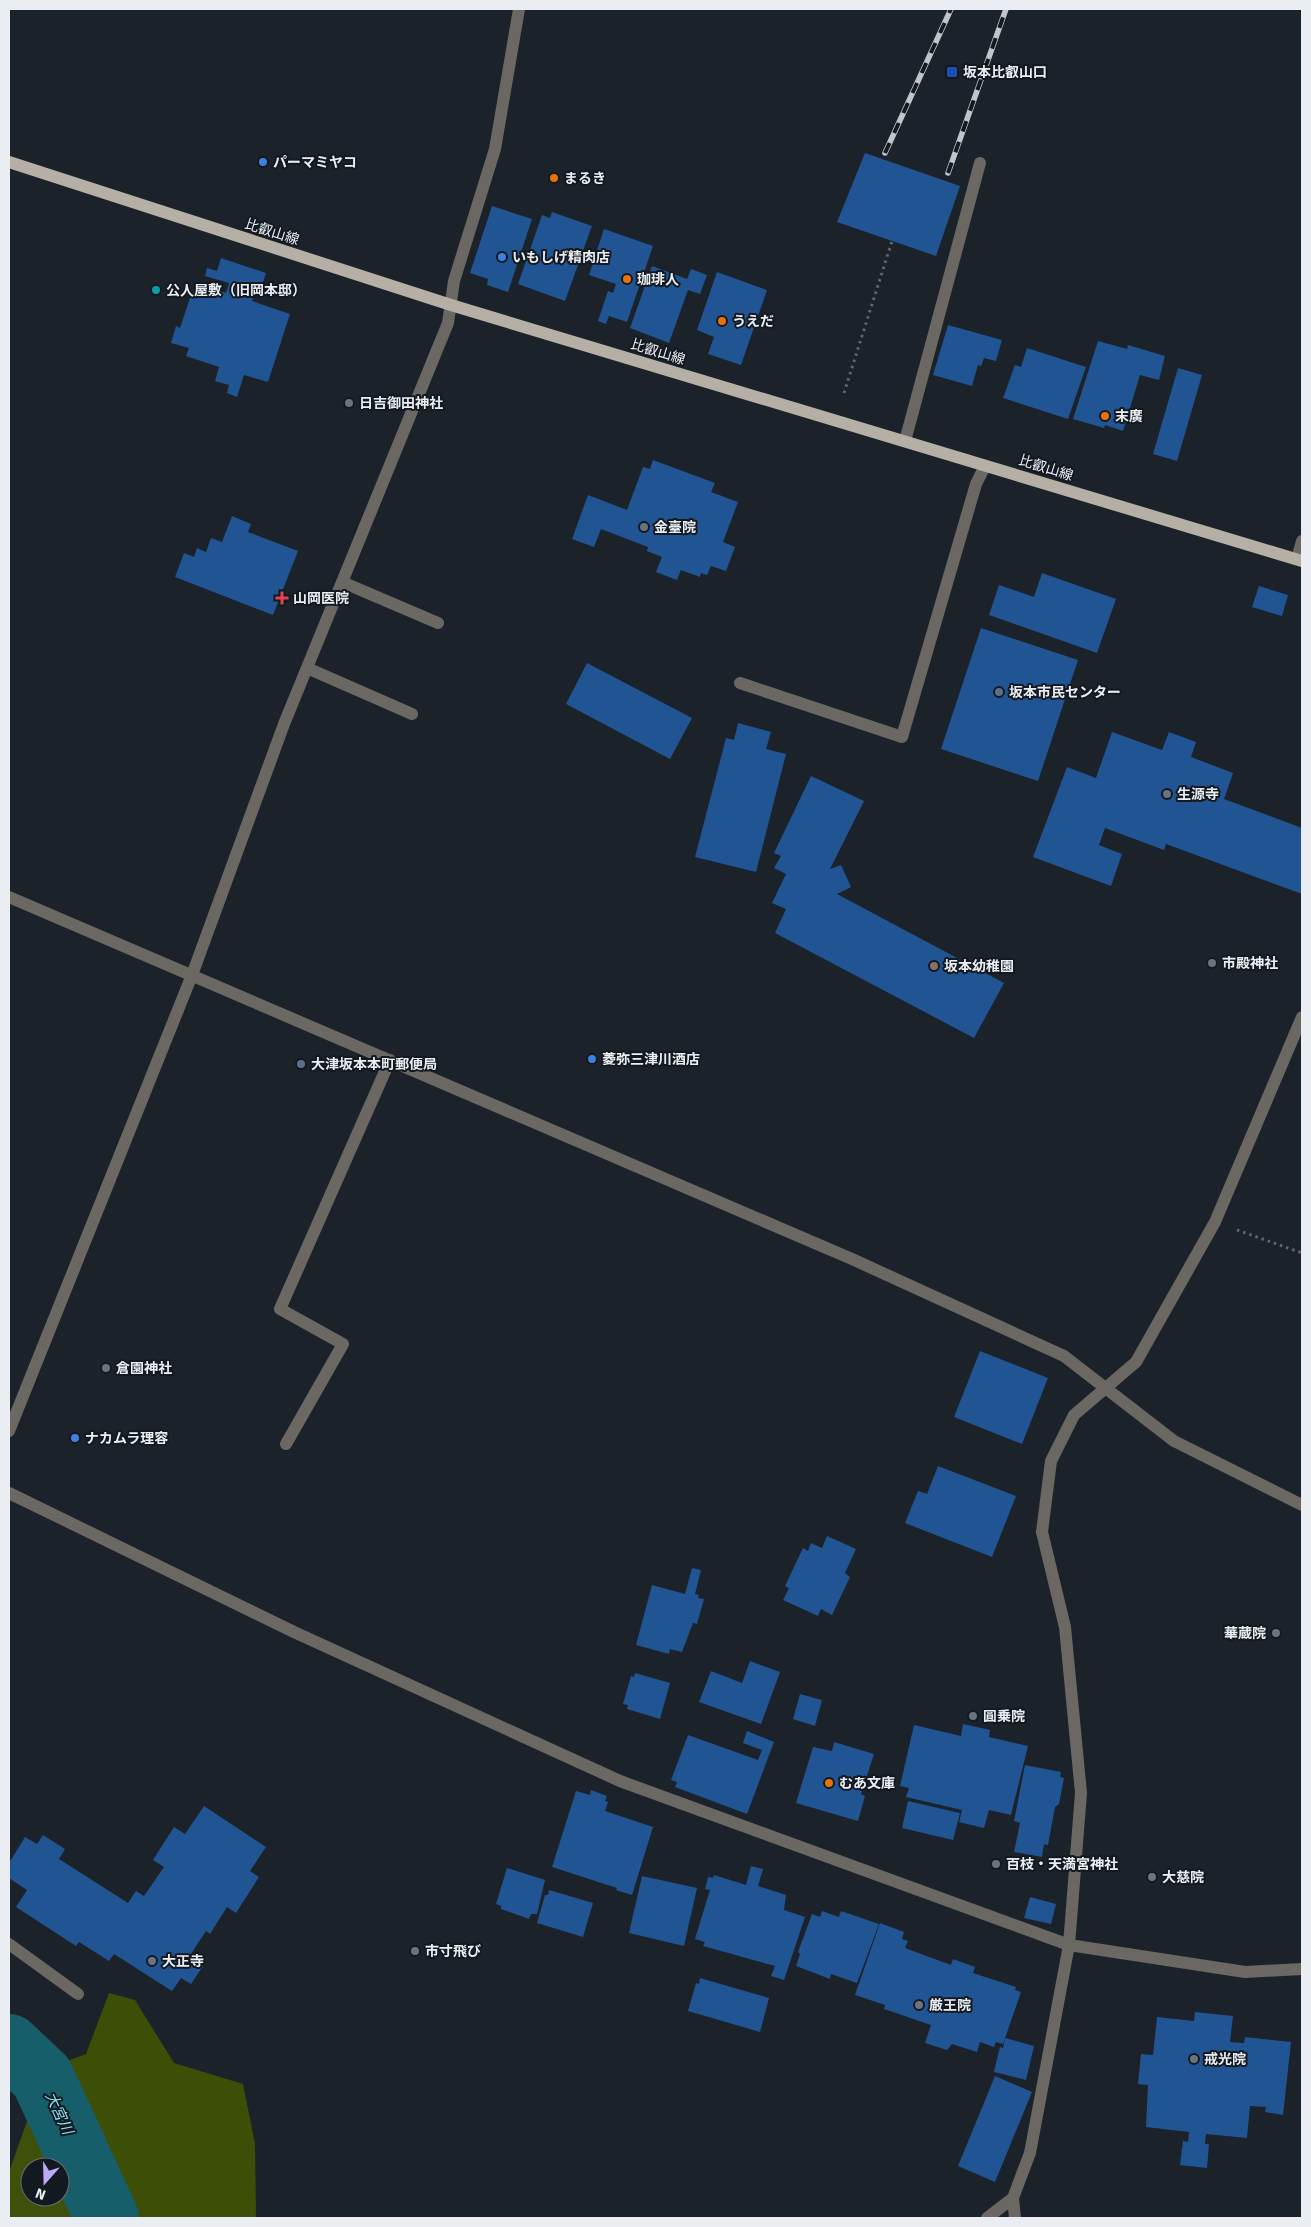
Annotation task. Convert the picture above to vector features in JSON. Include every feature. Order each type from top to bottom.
[{"type":"main road","name":"比叡山線","points":[[9,162],[451,305],[1300,560]]},
{"type":"street","points":[[9,1431],[192,976],[284,724],[448,322],[454,280],[495,149],[519,9]]},
{"type":"street","points":[[905,442],[980,163]]},
{"type":"street","points":[[740,683],[902,737],[976,484],[985,466]]},
{"type":"street","points":[[1300,560],[1302,541]]},
{"type":"street","points":[[342,582],[438,623]]},
{"type":"street","points":[[307,668],[412,714]]},
{"type":"street","points":[[9,897],[843,1255],[1064,1356],[1104,1389],[1174,1441],[1302,1504]]},
{"type":"street","points":[[1015,2218],[1013,2198],[1030,2153],[1069,1945],[1081,1793],[1065,1627],[1042,1532],[1051,1461],[1074,1415],[1136,1362],[1215,1222],[1302,1017]]},
{"type":"street","points":[[286,1444],[343,1344],[280,1309],[390,1060]]},
{"type":"street","points":[[9,1493],[294,1632],[620,1780],[1069,1945],[1244,1972],[1302,1969]]},
{"type":"street","points":[[9,1944],[78,1994]]},
{"type":"street","points":[[987,2218],[1013,2198]]},
{"type":"path","points":[[844,393],[892,241]]},
{"type":"path","points":[[1215,1222],[1302,1253]]},
{"type":"green space","points":[[109,1993],[135,2000],[174,2063],[243,2084],[255,2144],[256,2218],[128,2218],[62,2063],[86,2054]]},
{"type":"green space","points":[[37,2093],[64,2157],[20,2157],[20,2207],[70,2207],[70,2171],[88,2218],[9,2218],[9,2172]]},
{"type":"building","points":[[865,153],[960,186],[936,256],[837,222]]},
{"type":"building","points":[[492,206],[532,219],[508,292],[487,285],[488,279],[470,273]]},
{"type":"building","points":[[552,212],[592,226],[565,301],[518,284],[542,215],[550,218]]},
{"type":"building","points":[[604,229],[653,246],[627,322],[609,316],[606,324],[598,321],[608,291],[613,293],[616,284],[589,275]]},
{"type":"building","points":[[221,258],[266,273],[262,285],[257,284],[252,301],[290,314],[268,382],[244,375],[237,397],[227,393],[229,385],[215,381],[219,367],[186,356],[189,348],[171,343],[176,326],[180,328],[192,292],[204,295],[206,286],[226,293],[229,283],[205,276],[207,268],[217,271]]},
{"type":"building","points":[[652,266],[687,279],[691,269],[707,275],[700,294],[688,290],[669,343],[630,328]]},
{"type":"building","points":[[717,272],[767,290],[741,365],[708,354],[714,337],[697,330]]},
{"type":"building","points":[[948,325],[1002,340],[996,361],[984,358],[981,366],[978,365],[972,386],[933,375]]},
{"type":"building","points":[[1098,341],[1127,349],[1128,345],[1165,356],[1159,380],[1140,375],[1123,431],[1105,425],[1104,428],[1073,419]]},
{"type":"building","points":[[1027,348],[1086,367],[1068,419],[1003,398],[1015,365],[1021,367]]},
{"type":"building","points":[[1178,368],[1202,375],[1177,461],[1153,454]]},
{"type":"building","points":[[653,460],[715,483],[711,492],[738,502],[723,542],[735,547],[726,571],[711,566],[707,575],[701,573],[700,577],[681,570],[677,580],[656,572],[662,557],[647,551],[648,547],[601,529],[594,547],[572,539],[588,495],[627,510],[643,467],[650,469]]},
{"type":"building","points":[[232,516],[251,524],[248,532],[298,551],[273,615],[175,577],[184,553],[194,557],[197,548],[206,552],[211,538],[222,542]]},
{"type":"building","points":[[1042,573],[1116,599],[1097,653],[989,615],[999,585],[1034,597]]},
{"type":"building","points":[[1259,586],[1288,595],[1282,616],[1252,607]]},
{"type":"building","points":[[981,628],[1078,660],[1038,781],[941,749]]},
{"type":"building","points":[[587,663],[692,718],[670,759],[566,704]]},
{"type":"building","points":[[738,723],[771,732],[766,749],[786,754],[756,872],[695,857],[726,738],[734,740]]},
{"type":"building","points":[[1112,732],[1162,750],[1169,732],[1196,742],[1191,757],[1233,773],[1224,799],[1302,828],[1302,894],[1166,844],[1164,850],[1105,828],[1099,845],[1122,854],[1111,886],[1033,857],[1067,767],[1096,778]]},
{"type":"building","points":[[811,776],[864,801],[830,869],[841,865],[851,887],[837,894],[1004,983],[974,1038],[775,933],[786,909],[772,903],[786,874],[774,868],[781,856],[774,853]]},
{"type":"building","points":[[980,1351],[1048,1378],[1022,1444],[954,1417]]},
{"type":"building","points":[[938,1466],[1016,1496],[992,1557],[905,1523],[918,1491],[927,1494]]},
{"type":"building","points":[[827,1536],[856,1549],[845,1573],[850,1577],[832,1615],[821,1609],[818,1616],[783,1600],[789,1588],[785,1586],[803,1548],[808,1551],[811,1543],[822,1548]]},
{"type":"building","points":[[692,1568],[701,1570],[695,1594],[699,1595],[698,1598],[704,1599],[697,1624],[693,1623],[682,1652],[670,1649],[669,1654],[636,1645],[652,1585],[685,1594]]},
{"type":"building","points":[[750,1661],[780,1672],[761,1724],[699,1702],[711,1671],[742,1683]]},
{"type":"building","points":[[635,1673],[670,1683],[660,1719],[627,1709],[628,1705],[623,1704],[631,1676],[634,1677]]},
{"type":"building","points":[[800,1694],[822,1700],[815,1726],[793,1719]]},
{"type":"building","points":[[963,1724],[990,1730],[989,1737],[1028,1746],[1011,1815],[989,1810],[984,1828],[959,1822],[962,1810],[906,1797],[909,1788],[900,1786],[914,1725],[961,1736]]},
{"type":"building","points":[[747,1731],[774,1742],[747,1814],[675,1787],[677,1782],[671,1780],[688,1735],[758,1760],[762,1750],[743,1743]]},
{"type":"building","points":[[834,1742],[874,1754],[861,1794],[865,1796],[858,1821],[796,1803],[813,1747],[832,1751]]},
{"type":"building","points":[[1025,1765],[1061,1772],[1060,1777],[1064,1778],[1059,1804],[1055,1807],[1048,1845],[1044,1844],[1042,1857],[1014,1852],[1020,1823],[1014,1821]]},
{"type":"building","points":[[591,1790],[607,1796],[605,1801],[608,1802],[605,1811],[653,1827],[632,1895],[616,1890],[617,1888],[552,1867],[576,1791],[590,1795]]},
{"type":"building","points":[[908,1801],[960,1813],[953,1840],[902,1828]]},
{"type":"building","points":[[204,1806],[266,1847],[250,1871],[259,1877],[236,1913],[227,1907],[210,1934],[206,1931],[189,1957],[203,1966],[191,1984],[181,1978],[172,1991],[114,1954],[109,1961],[79,1942],[76,1946],[16,1907],[27,1890],[9,1878],[9,1863],[25,1837],[37,1844],[43,1835],[65,1849],[59,1859],[128,1903],[136,1891],[144,1896],[164,1867],[153,1860],[174,1827],[185,1834]]},
{"type":"building","points":[[751,1866],[763,1869],[758,1886],[786,1895],[784,1910],[805,1917],[784,1980],[771,1976],[775,1966],[703,1946],[705,1942],[695,1939],[710,1890],[705,1889],[708,1877],[713,1878],[714,1875],[746,1885]]},
{"type":"building","points":[[507,1868],[545,1880],[537,1914],[531,1914],[529,1919],[501,1909],[501,1906],[496,1904]]},
{"type":"building","points":[[642,1876],[697,1888],[684,1946],[629,1933]]},
{"type":"building","points":[[549,1890],[593,1903],[583,1937],[537,1923],[545,1895],[548,1895]]},
{"type":"building","points":[[1030,1897],[1056,1904],[1051,1924],[1024,1918]]},
{"type":"building","points":[[822,1911],[839,1917],[841,1911],[879,1924],[857,1983],[831,1974],[830,1979],[796,1966],[800,1954],[798,1952],[812,1914],[820,1917]]},
{"type":"building","points":[[880,1923],[904,1932],[902,1939],[908,1941],[905,1948],[951,1965],[953,1959],[975,1967],[973,1973],[1016,1987],[1015,1990],[1021,1992],[1003,2044],[996,2042],[994,2047],[980,2042],[977,2052],[952,2044],[947,2050],[925,2043],[931,2025],[884,2009],[885,2005],[855,1995]]},
{"type":"building","points":[[700,1978],[769,1998],[760,2032],[688,2011],[696,1983],[699,1984]]},
{"type":"building","points":[[1195,2012],[1233,2016],[1230,2042],[1244,2043],[1245,2037],[1291,2042],[1283,2115],[1265,2112],[1266,2107],[1250,2106],[1247,2138],[1206,2134],[1205,2144],[1209,2144],[1207,2168],[1180,2165],[1183,2141],[1188,2142],[1189,2132],[1146,2127],[1148,2085],[1138,2084],[1141,2054],[1153,2055],[1157,2017],[1194,2021]]},
{"type":"building","points":[[1005,2038],[1034,2046],[1026,2080],[994,2072],[1000,2047],[1003,2048]]},
{"type":"building","points":[[995,2076],[1032,2092],[995,2182],[958,2166]]},
{"type":"waterway","name":"大宮川","points":[[9,2046],[42,2077],[107,2218]]},
{"type":"railway","points":[[885,153],[951,9]]},
{"type":"railway","points":[[948,173],[1006,9]]},
{"type":"place","name":"坂本比叡山口","points":[[952,72]]},
{"type":"place","name":"パーマミヤコ","points":[[263,162]]},
{"type":"place","name":"まるき","points":[[554,178]]},
{"type":"place","name":"いもしげ精肉店","points":[[502,257]]},
{"type":"place","name":"珈琲人","points":[[627,279]]},
{"type":"place","name":"公人屋敷（旧岡本邸）","points":[[156,290]]},
{"type":"place","name":"うえだ","points":[[722,321]]},
{"type":"place","name":"日吉御田神社","points":[[349,403]]},
{"type":"place","name":"末廣","points":[[1105,416]]},
{"type":"place","name":"金臺院","points":[[644,527]]},
{"type":"place","name":"山岡医院","points":[[282,598]]},
{"type":"place","name":"坂本市民センター","points":[[999,692]]},
{"type":"place","name":"生源寺","points":[[1167,794]]},
{"type":"place","name":"市殿神社","points":[[1212,963]]},
{"type":"place","name":"坂本幼稚園","points":[[934,966]]},
{"type":"place","name":"菱弥三津川酒店","points":[[592,1059]]},
{"type":"place","name":"大津坂本本町郵便局","points":[[301,1064]]},
{"type":"place","name":"倉園神社","points":[[106,1368]]},
{"type":"place","name":"ナカムラ理容","points":[[75,1438]]},
{"type":"place","name":"華蔵院","points":[[1276,1633]]},
{"type":"place","name":"圓乗院","points":[[973,1716]]},
{"type":"place","name":"むあ文庫","points":[[829,1783]]},
{"type":"place","name":"百枝・天満宮神社","points":[[996,1864]]},
{"type":"place","name":"大慈院","points":[[1152,1877]]},
{"type":"place","name":"市寸飛び","points":[[415,1951]]},
{"type":"place","name":"大正寺","points":[[152,1961]]},
{"type":"place","name":"厳王院","points":[[919,2005]]},
{"type":"place","name":"戒光院","points":[[1194,2059]]}]
